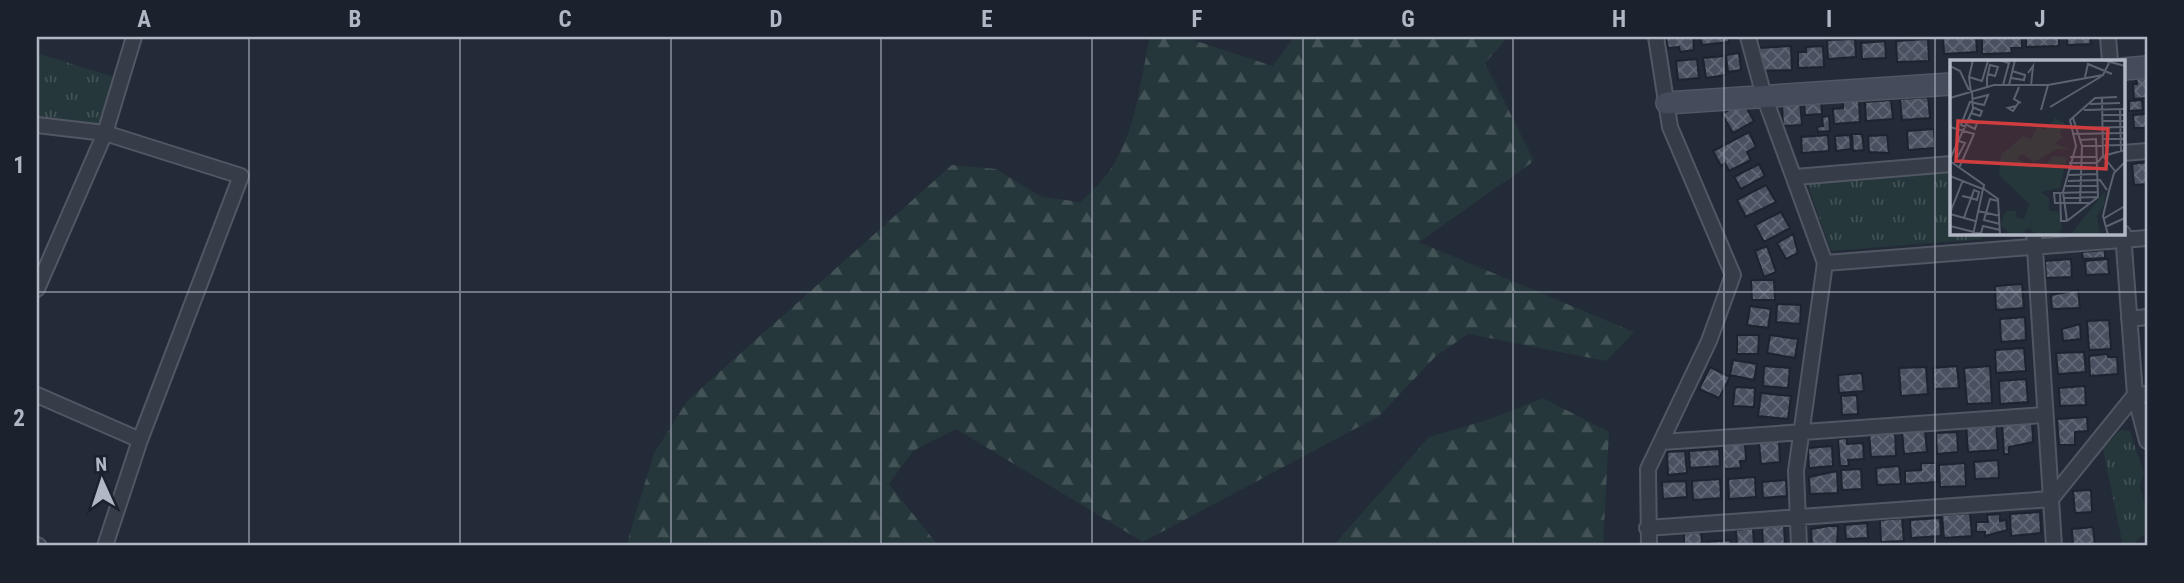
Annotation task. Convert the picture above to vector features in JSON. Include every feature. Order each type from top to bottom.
[{"type":"street","points":[[37,289],[105,133],[134,37]]},
{"type":"street","points":[[1648,546],[1648,469],[1709,341],[1733,275],[1670,127],[1656,37]]},
{"type":"street","points":[[1748,37],[1764,96],[1825,263],[1796,471],[1799,546]]},
{"type":"street","points":[[2108,37],[2110,60]]},
{"type":"street","points":[[2124,69],[2147,67]]},
{"type":"street","points":[[1667,103],[1950,84]]},
{"type":"street","points":[[37,125],[105,133],[241,176],[140,440],[105,546]]},
{"type":"street","points":[[2124,153],[2147,151]]},
{"type":"street","points":[[1795,177],[1950,164]]},
{"type":"street","points":[[1825,263],[2034,240],[2123,236],[2147,238]]},
{"type":"street","points":[[2123,236],[2129,318],[2147,441]]},
{"type":"street","points":[[2034,240],[2054,546]]},
{"type":"street","points":[[2129,318],[2147,317]]},
{"type":"street","points":[[37,395],[140,440]]},
{"type":"street","points":[[1647,527],[2051,499],[2141,395]]},
{"type":"street","points":[[1662,442],[2044,415]]},
{"type":"green space","points":[[1150,37],[1184,37],[1273,66],[1294,37],[1508,37],[1485,63],[1534,161],[1419,242],[1634,332],[1606,361],[1468,334],[1436,356],[1379,416],[1143,542],[956,429],[913,451],[889,484],[937,544],[943,546],[626,546],[654,453],[688,400],[952,165],[996,169],[1042,197],[1080,202],[1098,185],[1123,147],[1136,106]]},
{"type":"green space","points":[[37,53],[117,78],[101,127],[37,118]]},
{"type":"green space","points":[[1950,170],[1950,234],[1981,234],[1982,239],[1831,251],[1807,183]]},
{"type":"green space","points":[[1543,398],[1609,432],[1603,546],[1333,546],[1429,437],[1487,420]]},
{"type":"green space","points":[[2120,430],[2130,431],[2144,473],[2140,486],[2147,514],[2147,532],[2131,546],[2123,546],[2103,449]]},
{"type":"building","points":[[1666,37],[1693,37],[1694,50],[1680,52],[1679,47],[1668,48]]},
{"type":"building","points":[[1700,37],[1729,37],[1729,42],[1702,45]]},
{"type":"building","points":[[1943,37],[1976,37],[1977,52],[1944,54]]},
{"type":"building","points":[[1982,37],[2022,37],[2022,48],[2011,48],[2012,53],[1982,54]]},
{"type":"building","points":[[2026,37],[2059,37],[2059,46],[2026,47]]},
{"type":"building","points":[[2067,37],[2090,37],[2091,44],[2067,45]]},
{"type":"building","points":[[1855,39],[1856,57],[1828,59],[1827,40]]},
{"type":"building","points":[[1928,39],[1929,61],[1897,62],[1896,41]]},
{"type":"building","points":[[1885,41],[1886,58],[1862,59],[1861,43]]},
{"type":"building","points":[[1791,46],[1792,70],[1759,71],[1758,48]]},
{"type":"building","points":[[1823,46],[1824,67],[1798,68],[1798,52],[1806,52],[1806,47]]},
{"type":"building","points":[[1739,53],[1741,70],[1728,72],[1726,55]]},
{"type":"building","points":[[1724,56],[1726,75],[1706,78],[1703,58]]},
{"type":"building","points":[[1697,59],[1699,78],[1678,80],[1676,61]]},
{"type":"building","points":[[2147,77],[2147,98],[2134,99],[2133,84],[2137,84],[2136,78]]},
{"type":"building","points":[[1928,97],[1930,118],[1902,120],[1900,99]]},
{"type":"building","points":[[1821,100],[1822,114],[1805,115],[1804,101]]},
{"type":"building","points":[[1859,100],[1860,122],[1834,124],[1833,109],[1843,108],[1843,102]]},
{"type":"building","points":[[1891,100],[1893,119],[1866,121],[1865,102]]},
{"type":"building","points":[[2142,100],[2143,110],[2129,111],[2129,101]]},
{"type":"building","points":[[1743,102],[1754,121],[1733,133],[1722,114]]},
{"type":"building","points":[[1800,102],[1802,125],[1783,126],[1782,103]]},
{"type":"building","points":[[2147,114],[2147,128],[2134,128],[2133,115]]},
{"type":"building","points":[[1829,116],[1830,131],[1818,132],[1817,127],[1823,126],[1822,117]]},
{"type":"building","points":[[1934,129],[1935,148],[1908,150],[1907,131]]},
{"type":"building","points":[[1749,132],[1756,147],[1747,152],[1751,160],[1729,171],[1725,163],[1721,166],[1713,151]]},
{"type":"building","points":[[1852,134],[1862,134],[1864,150],[1853,151]]},
{"type":"building","points":[[1828,135],[1829,151],[1802,153],[1801,137]]},
{"type":"building","points":[[1850,135],[1851,149],[1836,151],[1835,136]]},
{"type":"building","points":[[1887,135],[1889,153],[1869,152],[1868,136]]},
{"type":"building","points":[[2147,162],[2147,184],[2134,185],[2132,164]]},
{"type":"building","points":[[1759,164],[1765,176],[1741,189],[1734,177]]},
{"type":"building","points":[[1766,185],[1776,202],[1746,217],[1737,200]]},
{"type":"building","points":[[1781,212],[1790,228],[1764,242],[1755,225]]},
{"type":"building","points":[[1793,234],[1798,253],[1786,259],[1777,243]]},
{"type":"building","points":[[1767,246],[1776,272],[1764,277],[1755,251]]},
{"type":"building","points":[[2105,250],[2105,258],[2083,259],[2082,252]]},
{"type":"building","points":[[2071,259],[2072,277],[2046,278],[2045,261]]},
{"type":"building","points":[[2108,259],[2109,274],[2086,275],[2085,261]]},
{"type":"building","points":[[1751,280],[1774,280],[1775,300],[1752,300]]},
{"type":"building","points":[[2022,284],[2024,308],[1996,310],[1995,286]]},
{"type":"building","points":[[2078,290],[2080,308],[2052,309],[2051,295]]},
{"type":"building","points":[[1777,304],[1801,305],[1800,324],[1776,322]]},
{"type":"building","points":[[1750,306],[1771,309],[1768,328],[1747,325]]},
{"type":"building","points":[[2025,317],[2026,340],[2001,342],[2000,319]]},
{"type":"building","points":[[2109,320],[2111,349],[2089,350],[2087,321]]},
{"type":"building","points":[[2080,324],[2081,339],[2063,341],[2062,329]]},
{"type":"building","points":[[1737,335],[1759,335],[1758,354],[1737,354]]},
{"type":"building","points":[[1770,335],[1798,339],[1795,358],[1767,353]]},
{"type":"building","points":[[2024,348],[2026,371],[1996,373],[1995,350]]},
{"type":"building","points":[[2084,352],[2086,372],[2058,374],[2056,353]]},
{"type":"building","points":[[2107,354],[2108,357],[2117,357],[2118,374],[2090,376],[2089,356]]},
{"type":"building","points":[[1733,360],[1757,364],[1754,380],[1730,375]]},
{"type":"building","points":[[1764,366],[1790,368],[1788,388],[1763,386]]},
{"type":"building","points":[[1957,366],[1959,388],[1934,389],[1933,368]]},
{"type":"building","points":[[1990,366],[1992,403],[1967,404],[1964,368]]},
{"type":"building","points":[[1710,367],[1730,377],[1719,398],[1699,389]]},
{"type":"building","points":[[1926,367],[1928,394],[1901,396],[1899,368]]},
{"type":"building","points":[[1862,373],[1864,391],[1839,393],[1838,375]]},
{"type":"building","points":[[2026,379],[2028,402],[2000,404],[1999,381]]},
{"type":"building","points":[[2085,386],[2086,405],[2060,406],[2059,388]]},
{"type":"building","points":[[1735,387],[1755,388],[1754,407],[1733,406]]},
{"type":"building","points":[[1761,393],[1791,396],[1788,419],[1758,416]]},
{"type":"building","points":[[1857,395],[1858,414],[1842,415],[1841,396]]},
{"type":"building","points":[[2087,417],[2088,431],[2075,432],[2075,445],[2059,445],[2057,419]]},
{"type":"building","points":[[2032,421],[2033,442],[2009,447],[2009,454],[2004,454],[2002,423]]},
{"type":"building","points":[[1996,422],[1998,450],[1968,452],[1966,424]]},
{"type":"building","points":[[1895,430],[1896,456],[1871,457],[1869,432]]},
{"type":"building","points":[[1925,430],[1927,452],[1904,454],[1902,431]]},
{"type":"building","points":[[1957,432],[1958,452],[1937,454],[1936,433]]},
{"type":"building","points":[[1847,438],[1847,444],[1863,443],[1864,459],[1848,460],[1849,466],[1840,466],[1838,439]]},
{"type":"building","points":[[1779,441],[1780,462],[1761,464],[1759,443]]},
{"type":"building","points":[[1745,443],[1746,461],[1740,461],[1741,468],[1724,469],[1722,445]]},
{"type":"building","points":[[1832,446],[1833,466],[1809,468],[1808,448]]},
{"type":"building","points":[[1719,449],[1720,466],[1690,468],[1689,451]]},
{"type":"building","points":[[1685,451],[1687,473],[1668,475],[1667,452]]},
{"type":"building","points":[[1998,460],[1999,478],[1975,479],[1974,462]]},
{"type":"building","points":[[1921,463],[1936,463],[1937,482],[1905,484],[1905,471],[1921,470]]},
{"type":"building","points":[[1965,463],[1966,486],[1940,487],[1939,465]]},
{"type":"building","points":[[1899,466],[1901,484],[1877,485],[1876,468]]},
{"type":"building","points":[[1861,469],[1862,489],[1842,490],[1841,470]]},
{"type":"building","points":[[1837,471],[1838,493],[1810,494],[1809,477]]},
{"type":"building","points":[[1755,477],[1756,497],[1729,499],[1728,479]]},
{"type":"building","points":[[1720,479],[1721,498],[1693,500],[1692,481]]},
{"type":"building","points":[[1786,480],[1787,496],[1763,498],[1762,482]]},
{"type":"building","points":[[1686,481],[1687,497],[1663,499],[1662,482]]},
{"type":"building","points":[[2091,490],[2092,512],[2075,513],[2073,491]]},
{"type":"building","points":[[2040,512],[2041,533],[2011,536],[2010,514]]},
{"type":"building","points":[[1970,513],[1972,536],[1944,538],[1942,515]]},
{"type":"building","points":[[2000,514],[2000,521],[2006,520],[2007,530],[1985,536],[1985,532],[1976,532],[1976,522],[1988,522],[1987,515]]},
{"type":"building","points":[[1902,518],[1904,541],[1881,542],[1880,520]]},
{"type":"building","points":[[1940,518],[1941,536],[1911,538],[1910,520]]},
{"type":"building","points":[[1867,523],[1868,538],[1846,539],[1845,525]]},
{"type":"building","points":[[1784,525],[1785,546],[1763,546],[1762,526]]},
{"type":"building","points":[[1838,526],[1837,544],[1812,545],[1811,529]]},
{"type":"building","points":[[2093,527],[2095,546],[2073,546],[2072,529]]},
{"type":"building","points":[[1753,528],[1754,546],[1737,546],[1736,530]]},
{"type":"building","points":[[1701,532],[1702,543],[1706,543],[1706,546],[1684,546],[1684,533]]},
{"type":"building","points":[[1731,540],[1731,546],[1709,546],[1708,542]]}]
